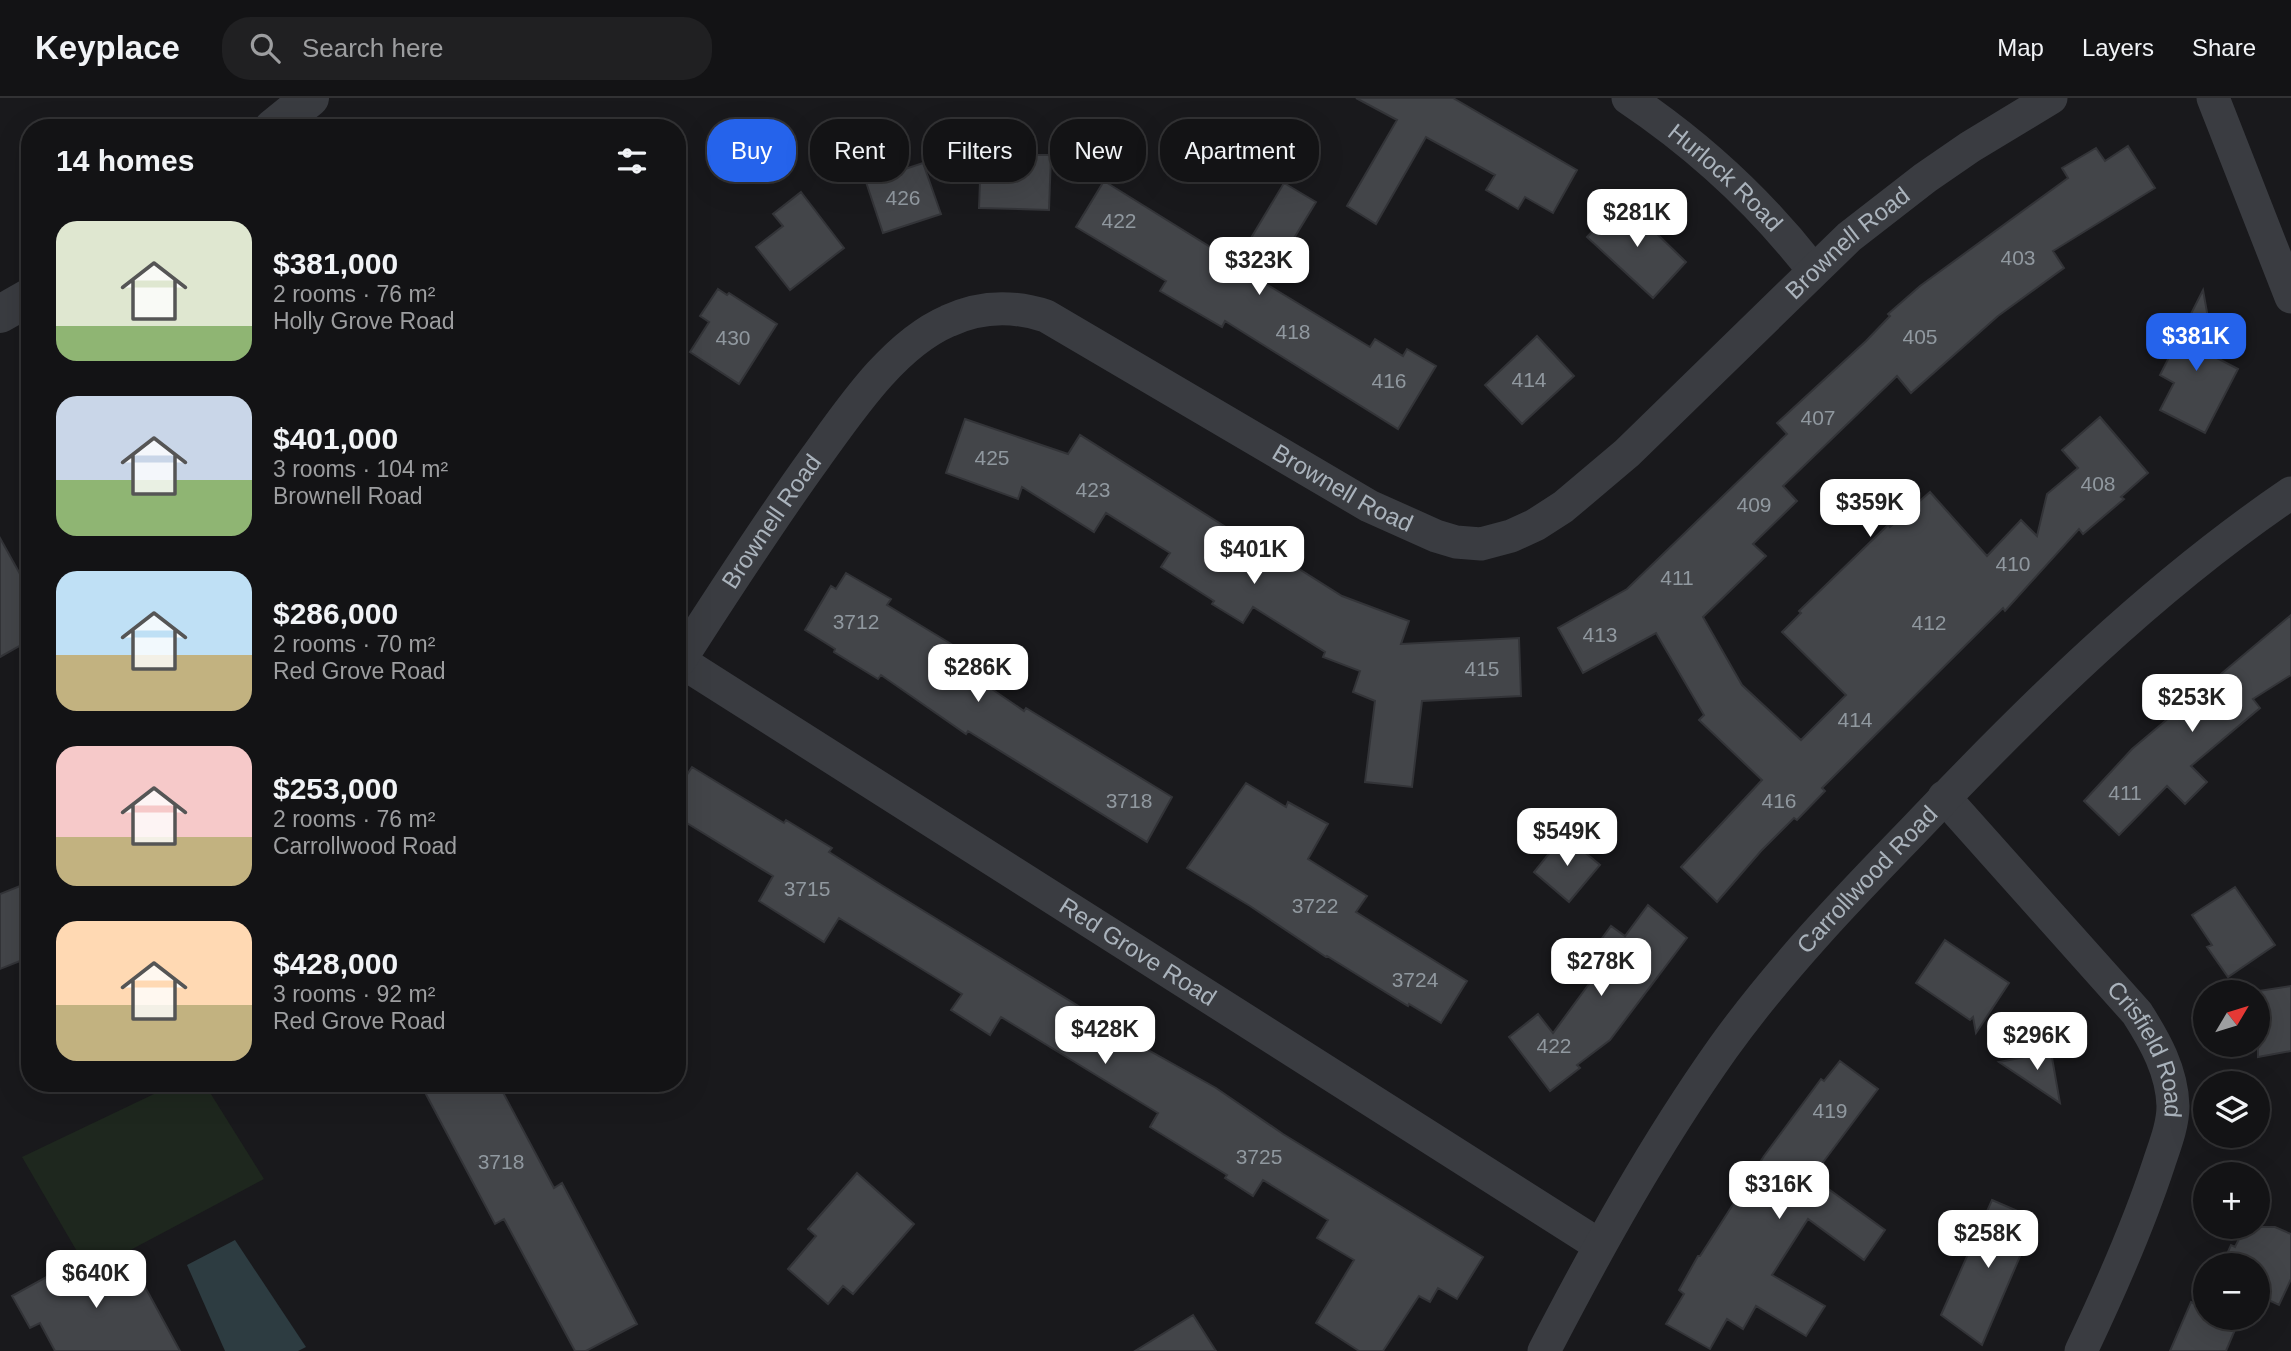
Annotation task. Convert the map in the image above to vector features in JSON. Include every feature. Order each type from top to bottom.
[{"type":"street","points":[[284,119],[310,98]]},
{"type":"street","name":"Hurlock Road","points":[[1628,98],[1689,142],[1719,168],[1813,270]]},
{"type":"street","name":"Brownell Road","points":[[686,647],[769,521],[849,412],[885,370],[916,340],[946,321],[971,312],[1008,308],[1026,309],[1046,316],[1368,506],[1436,536],[1456,542],[1481,544],[1511,536],[1563,507],[1598,479],[1849,237],[1970,147],[2052,98]]},
{"type":"street","points":[[2213,98],[2291,297]]},
{"type":"street","points":[[0,314],[21,302]]},
{"type":"street","name":"Carrollwood Road","points":[[1544,1351],[1599,1245],[1679,1113],[1767,990],[1832,915],[1974,765],[2094,652],[2234,534],[2291,493]]},
{"type":"street","name":"Red Grove Road","points":[[686,664],[1599,1245]]},
{"type":"street","name":"Crisfield Road","points":[[1944,797],[2137,1013],[2154,1039],[2170,1083],[2173,1108],[2168,1136],[2150,1191],[2081,1351]]},
{"type":"shaded area","points":[[158,1092],[210,1092],[264,1179],[89,1272],[22,1157]]},
{"type":"shaded area","points":[[235,1240],[306,1347],[298,1351],[225,1351],[187,1265]]},
{"type":"building","points":[[1356,98],[1453,98],[1577,170],[1553,213],[1525,197],[1518,209],[1486,190],[1495,175],[1426,137],[1376,224],[1347,206],[1397,120]]},
{"type":"building","points":[[2128,146],[2155,188],[2053,251],[2064,268],[1998,316],[1911,393],[1897,376],[1783,486],[1797,501],[1753,544],[1766,556],[1703,617],[1742,685],[1801,740],[1846,695],[1782,632],[1801,613],[1799,611],[1888,525],[1890,527],[1930,492],[1987,556],[2021,520],[2037,536],[2047,494],[2078,468],[2062,450],[2100,417],[2148,473],[2121,497],[2124,499],[2083,534],[2079,529],[2005,611],[2003,608],[1822,788],[1825,791],[1761,851],[1717,902],[1681,867],[1762,780],[1699,720],[1704,715],[1656,633],[1583,673],[1558,628],[1627,589],[1787,434],[1777,423],[1866,341],[1890,316],[1888,314],[1920,286],[2068,178],[2062,168],[2096,148],[2105,161]]},
{"type":"building","points":[[1036,155],[1050,155],[1049,210],[979,208],[980,182],[1036,182]]},
{"type":"building","points":[[923,163],[923,182],[930,182],[941,214],[883,233],[866,182],[909,182],[909,168]]},
{"type":"building","points":[[1106,182],[1236,263],[1284,183],[1316,202],[1266,284],[1370,347],[1375,339],[1403,356],[1407,349],[1436,366],[1398,429],[1225,321],[1222,327],[1160,291],[1166,281],[1076,227]]},
{"type":"building","points":[[801,192],[844,248],[790,290],[756,247],[783,226],[773,214]]},
{"type":"building","points":[[1622,200],[1686,262],[1653,298],[1587,237]]},
{"type":"building","points":[[718,289],[727,295],[729,293],[777,324],[739,384],[690,352],[709,322],[700,316]]},
{"type":"building","points":[[2203,290],[2215,357],[2238,369],[2205,433],[2160,410],[2174,383],[2160,375]]},
{"type":"building","points":[[1537,336],[1574,376],[1522,424],[1485,385]]},
{"type":"building","points":[[965,419],[1068,454],[1080,435],[1259,548],[1261,545],[1342,596],[1409,621],[1401,644],[1519,638],[1521,696],[1422,701],[1412,787],[1365,782],[1375,701],[1353,692],[1360,671],[1323,657],[1325,652],[1253,607],[1243,623],[1212,604],[1214,601],[1161,567],[1170,553],[1106,513],[1094,532],[1022,487],[1018,499],[946,473]]},
{"type":"building","points":[[0,538],[21,576],[21,645],[0,657]]},
{"type":"building","points":[[846,573],[891,599],[887,605],[966,653],[958,666],[1024,711],[1026,708],[1172,797],[1147,842],[968,731],[966,734],[881,675],[878,679],[834,652],[835,649],[805,630],[831,586],[836,589]]},
{"type":"building","points":[[2291,615],[2291,675],[2253,699],[2260,708],[2191,766],[2207,782],[2185,804],[2167,786],[2119,835],[2084,801],[2132,749]]},
{"type":"building","points":[[692,767],[784,823],[786,820],[832,848],[829,852],[883,886],[1119,1031],[1118,1033],[1216,1088],[1283,1134],[1483,1257],[1457,1299],[1438,1288],[1430,1302],[1419,1296],[1383,1351],[1359,1351],[1316,1323],[1354,1260],[1317,1238],[1328,1220],[1263,1180],[1253,1196],[1225,1178],[1227,1175],[1150,1127],[1158,1113],[1001,1017],[990,1035],[951,1010],[962,994],[839,918],[824,942],[759,901],[773,876],[686,823],[686,776]]},
{"type":"building","points":[[1246,783],[1286,807],[1288,802],[1328,824],[1308,859],[1367,896],[1356,912],[1467,981],[1441,1023],[1326,957],[1187,868]]},
{"type":"building","points":[[1564,835],[1600,865],[1569,902],[1534,872]]},
{"type":"building","points":[[21,886],[21,961],[0,969],[0,894]]},
{"type":"building","points":[[2235,887],[2275,945],[2228,977],[2207,947],[2212,945],[2192,915]]},
{"type":"building","points":[[1648,905],[1687,938],[1610,1040],[1577,1065],[1580,1068],[1550,1091],[1509,1037],[1538,1014],[1553,1033],[1597,973],[1584,963],[1611,926],[1625,936]]},
{"type":"building","points":[[1945,940],[2009,983],[1976,1033],[1973,1017],[1970,1020],[1916,983]]},
{"type":"building","points":[[2291,986],[2291,1051],[2270,1055],[2270,989]]},
{"type":"building","points":[[2051,1052],[2060,1103],[1999,1062]]},
{"type":"building","points":[[1840,1061],[1878,1089],[1812,1177],[1885,1230],[1864,1260],[1808,1219],[1772,1275],[1825,1306],[1806,1336],[1756,1306],[1743,1329],[1727,1319],[1710,1349],[1666,1324],[1684,1294],[1679,1290],[1698,1256],[1764,1156],[1821,1079],[1824,1081]]},
{"type":"building","points":[[425,1092],[503,1092],[554,1188],[562,1183],[637,1324],[586,1351],[575,1351],[504,1219],[495,1224]]},
{"type":"building","points":[[857,1173],[914,1224],[853,1294],[843,1286],[828,1304],[788,1269],[816,1236],[808,1229]]},
{"type":"building","points":[[1992,1200],[2036,1219],[1982,1345],[1941,1315]]},
{"type":"building","points":[[2270,1227],[2291,1234],[2291,1279],[2279,1305],[2270,1301],[2270,1253],[2227,1253],[2231,1245],[2235,1247],[2239,1239],[2270,1239]]},
{"type":"building","points":[[126,1252],[180,1351],[55,1351],[40,1323],[30,1328],[12,1296],[81,1258],[89,1272]]},
{"type":"building","points":[[2191,1302],[2193,1330],[2235,1330],[2226,1351],[2170,1351]]},
{"type":"building","points":[[1193,1315],[1216,1351],[1135,1351]]}]
